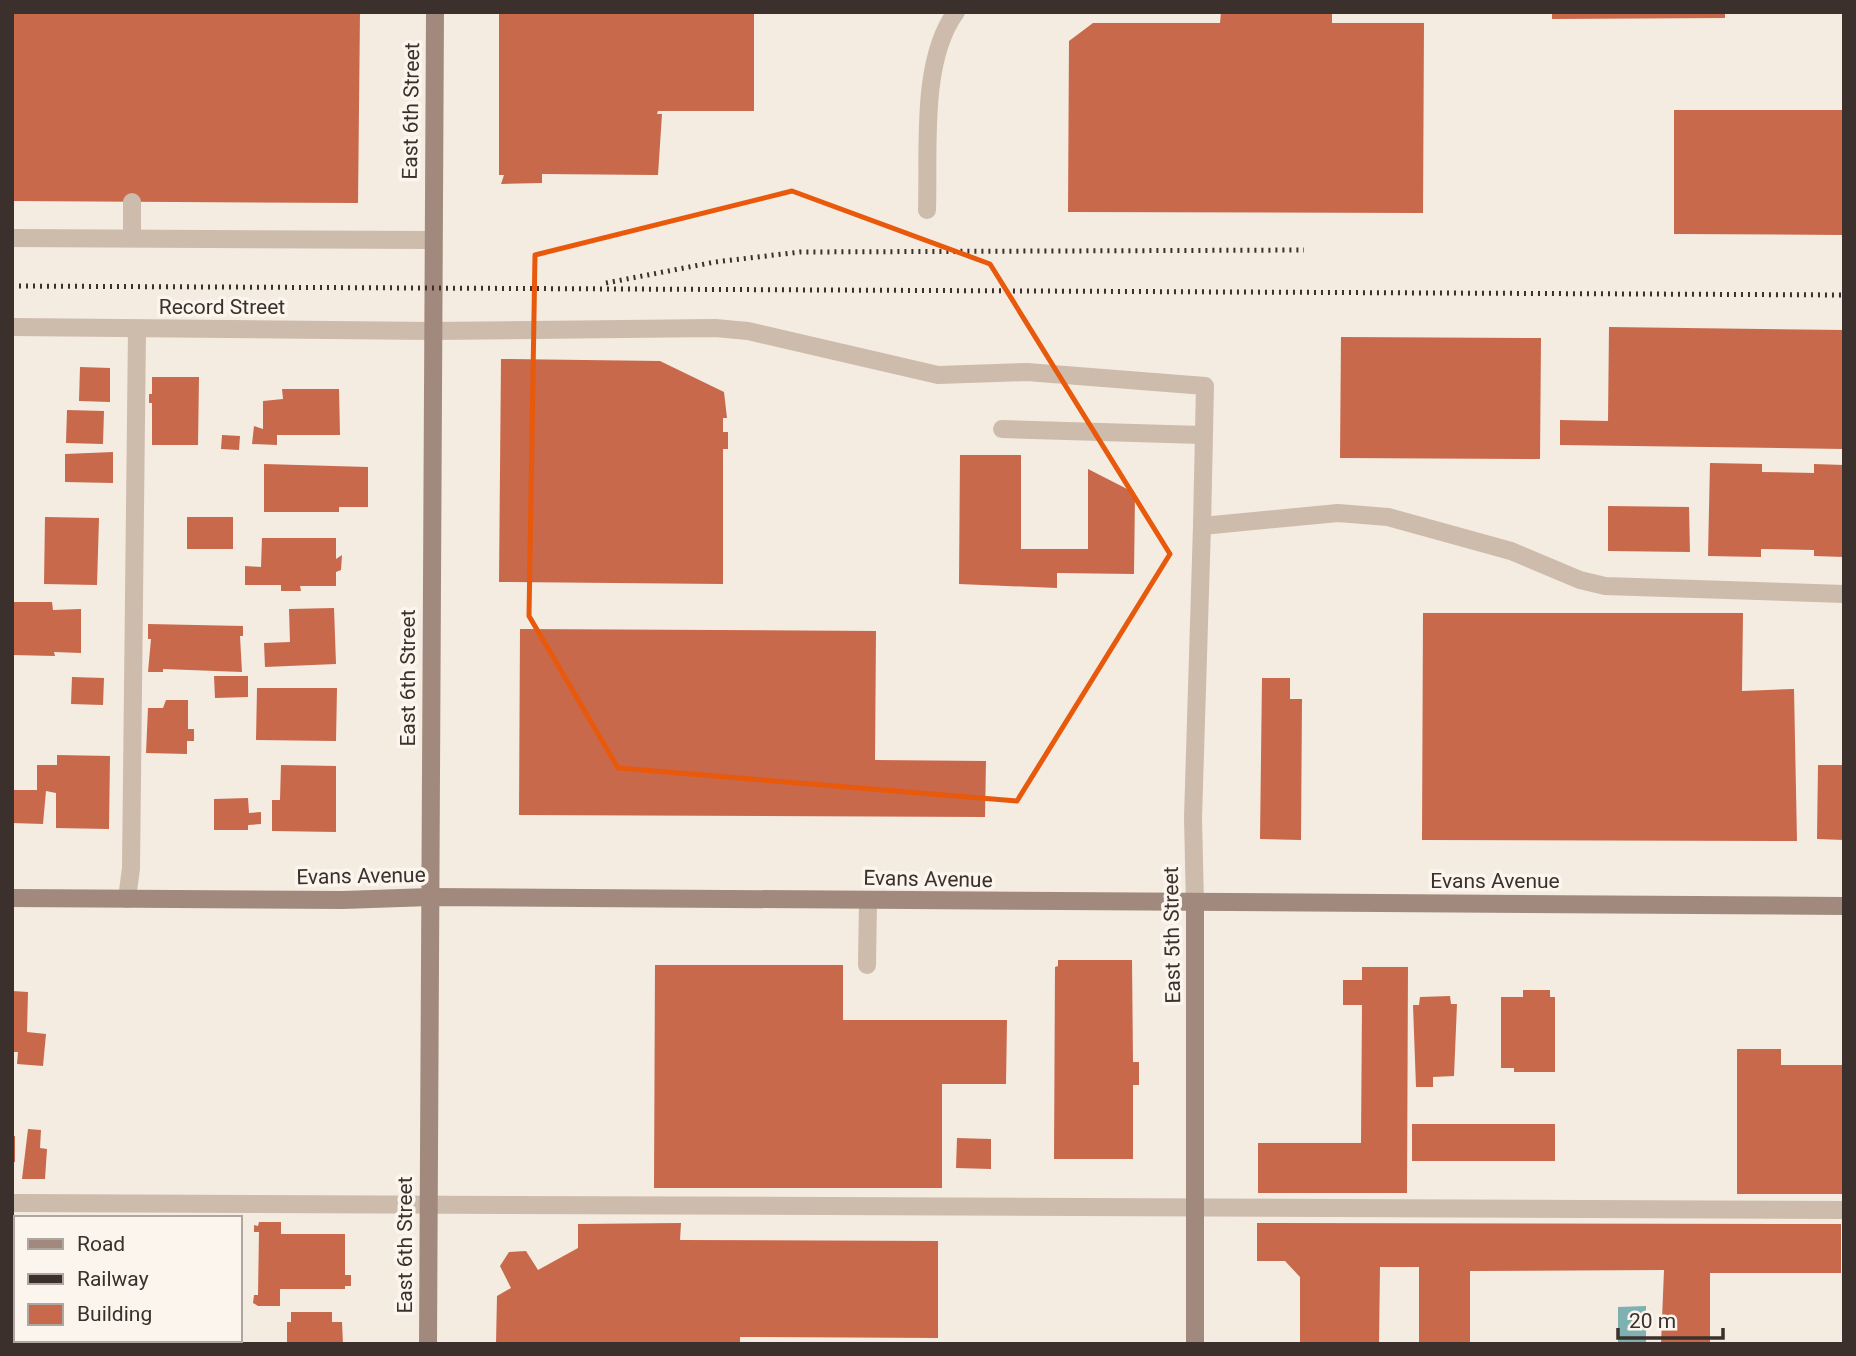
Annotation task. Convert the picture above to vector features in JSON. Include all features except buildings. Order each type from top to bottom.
[{"type":"street","name":"East 6th Street","points":[[428,1344],[431,240],[435,12]]},
{"type":"street","points":[[927,209],[932,77],[937,52],[956,12]]},
{"type":"street","points":[[132,202],[132,238]]},
{"type":"street","points":[[12,238],[431,240]]},
{"type":"street","name":"Record Street","points":[[12,327],[432,331],[715,328],[748,331],[938,374],[1027,372],[1205,386],[1202,435]]},
{"type":"street","points":[[127,899],[131,868],[137,329]]},
{"type":"street","points":[[1002,429],[1202,435]]},
{"type":"street","name":"East 5th Street","points":[[1195,1344],[1193,818],[1202,526],[1202,435]]},
{"type":"street","points":[[1202,526],[1338,513],[1388,517],[1511,551],[1580,580],[1605,586],[1844,594]]},
{"type":"street","name":"Evans Avenue","points":[[12,898],[342,900],[430,897],[1195,904],[1844,906]]},
{"type":"street","points":[[867,965],[868,901]]},
{"type":"street","points":[[12,1203],[428,1207],[1020,1198],[1196,1206],[1844,1210]]},
{"type":"highlighted area","points":[[792,191],[990,264],[1170,554],[1017,801],[618,768],[529,616],[535,255]]},
{"type":"water","points":[[1646,1306],[1646,1344],[1618,1344],[1618,1307]]},
{"type":"railway","points":[[606,283],[715,262],[800,252],[1304,250]]},
{"type":"railway","points":[[12,286],[1844,295]]}]
